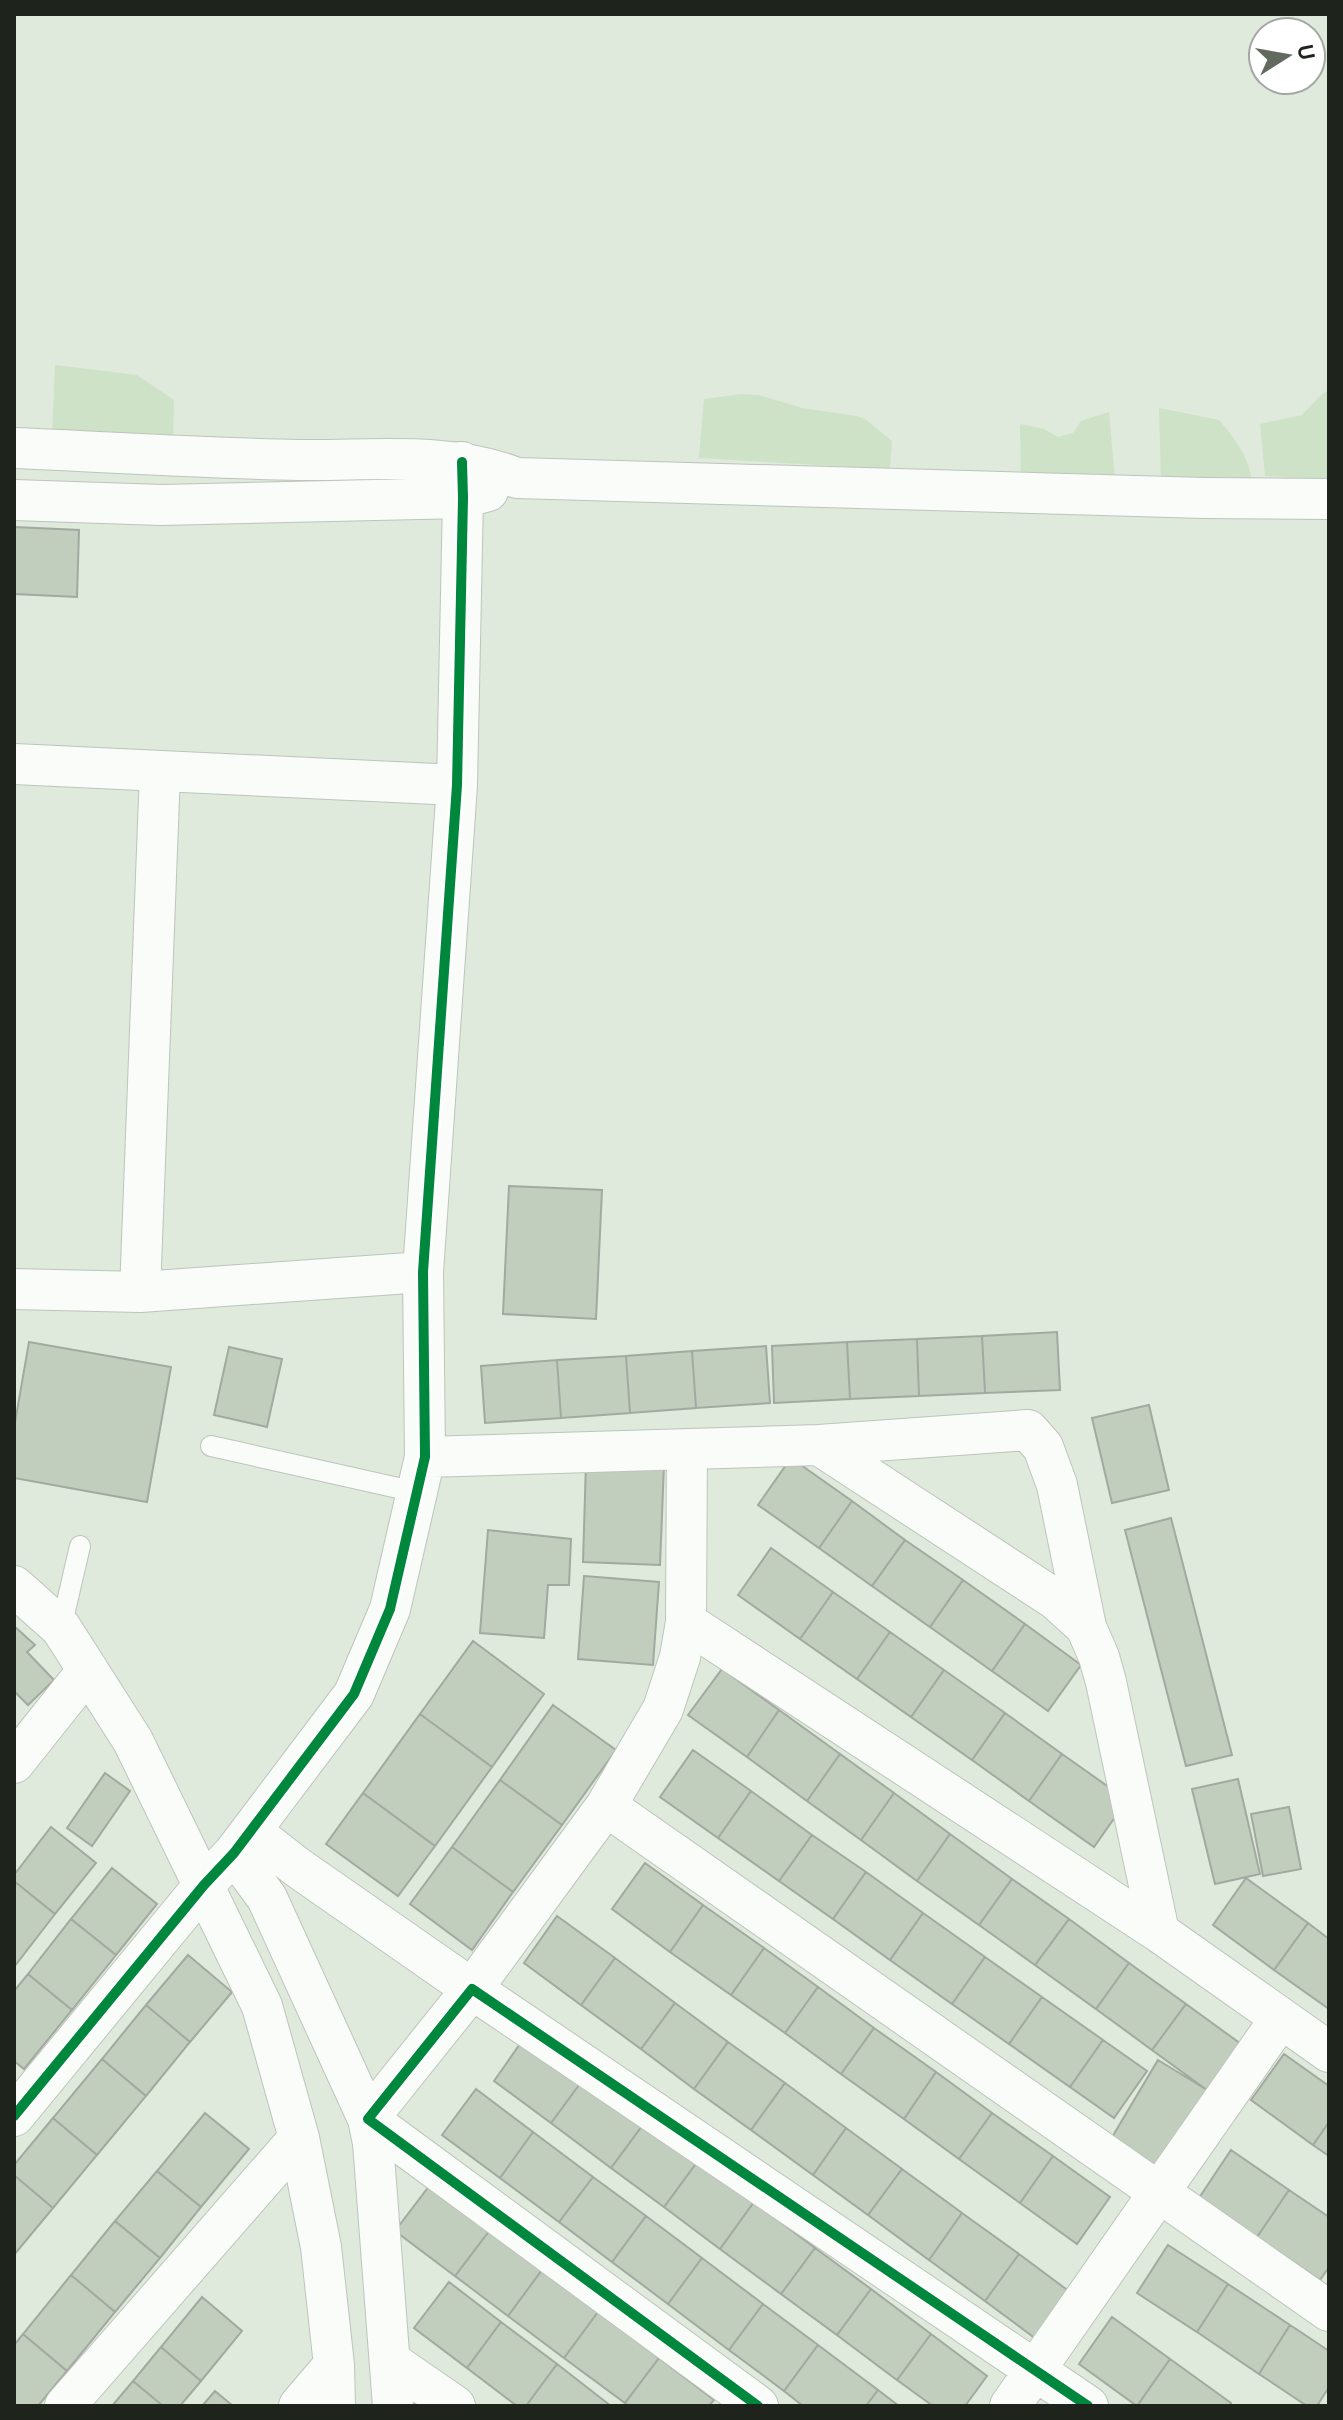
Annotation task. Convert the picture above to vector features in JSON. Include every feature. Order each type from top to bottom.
[{"type":"street","points":[[14,448],[302,460],[361,458],[496,489],[517,478],[1173,498],[1329,499]]},
{"type":"street","points":[[14,500],[162,505],[462,480]]},
{"type":"street","points":[[14,2116],[242,1842],[354,1694],[390,1609],[421,1474],[423,1272],[457,785],[462,480]]},
{"type":"street","points":[[14,764],[457,785]]},
{"type":"street","points":[[140,1292],[160,772]]},
{"type":"street","points":[[14,1289],[140,1292],[423,1272]]},
{"type":"street","points":[[421,1474],[687,1450],[819,1445],[1028,1430],[1043,1447],[1057,1485],[1086,1627],[1106,1682],[1159,1932]]},
{"type":"street","points":[[819,1445],[1055,1599],[1086,1627]]},
{"type":"street","points":[[368,2119],[472,1989],[606,1806],[663,1709],[680,1657],[686,1622],[687,1450]]},
{"type":"street","points":[[14,1586],[61,1628],[133,1741],[262,2006],[299,2138],[321,2247],[334,2365],[335,2406]]},
{"type":"street","points":[[686,1622],[1159,1932],[1329,2052]]},
{"type":"street","points":[[14,1763],[88,1670]]},
{"type":"street","points":[[606,1806],[1329,2311]]},
{"type":"street","points":[[242,1842],[297,1867],[1088,2406]]},
{"type":"street","points":[[242,1842],[368,2119],[374,2156],[393,2406]]},
{"type":"street","points":[[1010,2406],[1280,2019]]},
{"type":"street","points":[[368,2119],[758,2406]]},
{"type":"street","points":[[65,2406],[299,2138]]},
{"type":"street","points":[[390,2361],[455,2406]]},
{"type":"street","points":[[299,2406],[334,2365]]},
{"type":"lane","points":[[211,1446],[421,1474]]},
{"type":"lane","points":[[61,1628],[80,1546]]},
{"type":"green space","points":[[55,365],[137,375],[174,400],[173,442],[52,438]]},
{"type":"green space","points":[[1329,390],[1329,480],[1265,476],[1260,424],[1302,415]]},
{"type":"green space","points":[[759,395],[802,408],[865,419],[892,441],[890,469],[699,458],[704,399]]},
{"type":"green space","points":[[1159,408],[1219,420],[1244,456],[1252,482],[1161,481]]},
{"type":"green space","points":[[1109,412],[1115,481],[1021,479],[1020,424],[1044,429],[1058,437],[1073,433],[1081,421]]},
{"type":"building","points":[[14,527],[79,530],[77,597],[14,594]]},
{"type":"building","points":[[509,1186],[602,1190],[596,1319],[503,1314]]},
{"type":"building","points":[[1057,1332],[1060,1390],[985,1393],[982,1336]]},
{"type":"building","points":[[982,1336],[985,1393],[919,1396],[917,1339]]},
{"type":"building","points":[[917,1339],[919,1396],[850,1399],[847,1342]]},
{"type":"building","points":[[29,1342],[171,1367],[147,1502],[14,1478],[14,1428]]},
{"type":"building","points":[[847,1342],[850,1399],[774,1403],[772,1346]]},
{"type":"building","points":[[766,1346],[770,1403],[696,1408],[692,1351]]},
{"type":"building","points":[[229,1347],[282,1359],[267,1427],[214,1415]]},
{"type":"building","points":[[692,1351],[696,1408],[630,1413],[626,1356]]},
{"type":"building","points":[[626,1356],[630,1413],[561,1418],[557,1360]]},
{"type":"building","points":[[557,1360],[561,1418],[485,1423],[481,1366]]},
{"type":"building","points":[[1149,1405],[1169,1490],[1112,1503],[1092,1418]]},
{"type":"building","points":[[791,1458],[852,1501],[819,1548],[758,1505]]},
{"type":"building","points":[[586,1462],[664,1465],[660,1565],[583,1562]]},
{"type":"building","points":[[852,1501],[905,1540],[872,1586],[819,1548]]},
{"type":"building","points":[[1171,1518],[1232,1755],[1186,1766],[1125,1530]]},
{"type":"building","points":[[488,1530],[571,1539],[569,1585],[548,1585],[544,1638],[480,1633]]},
{"type":"building","points":[[905,1540],[963,1580],[930,1627],[872,1586]]},
{"type":"building","points":[[771,1548],[833,1592],[800,1639],[738,1595]]},
{"type":"building","points":[[584,1576],[659,1582],[653,1665],[578,1659]]},
{"type":"building","points":[[963,1580],[1025,1624],[992,1671],[930,1627]]},
{"type":"building","points":[[833,1592],[890,1632],[857,1679],[800,1639]]},
{"type":"building","points":[[1025,1624],[1081,1665],[1048,1711],[992,1671]]},
{"type":"building","points":[[14,1626],[35,1645],[27,1652],[54,1680],[28,1705],[14,1691]]},
{"type":"building","points":[[890,1632],[944,1670],[911,1717],[857,1679]]},
{"type":"building","points":[[473,1641],[544,1694],[492,1767],[420,1714]]},
{"type":"building","points":[[722,1669],[779,1710],[747,1757],[688,1715]]},
{"type":"building","points":[[944,1670],[1005,1713],[972,1760],[911,1717]]},
{"type":"building","points":[[553,1705],[616,1750],[562,1825],[500,1780]]},
{"type":"building","points":[[779,1710],[840,1754],[807,1801],[747,1757]]},
{"type":"building","points":[[1005,1713],[1062,1754],[1029,1801],[972,1760]]},
{"type":"building","points":[[420,1714],[492,1767],[435,1846],[363,1793]]},
{"type":"building","points":[[693,1750],[751,1791],[718,1838],[660,1797]]},
{"type":"building","points":[[840,1754],[894,1793],[861,1840],[807,1801]]},
{"type":"building","points":[[1062,1754],[1127,1800],[1094,1847],[1029,1801]]},
{"type":"building","points":[[105,1773],[130,1791],[92,1846],[67,1828]]},
{"type":"building","points":[[1238,1779],[1260,1874],[1215,1884],[1192,1789]]},
{"type":"building","points":[[500,1780],[562,1825],[513,1892],[452,1847]]},
{"type":"building","points":[[751,1791],[812,1835],[779,1881],[718,1838]]},
{"type":"building","points":[[363,1793],[435,1846],[398,1896],[326,1844]]},
{"type":"building","points":[[894,1793],[950,1834],[917,1881],[861,1840]]},
{"type":"building","points":[[1289,1807],[1301,1869],[1263,1876],[1251,1814]]},
{"type":"building","points":[[51,1827],[96,1863],[55,1914],[14,1881],[14,1875]]},
{"type":"building","points":[[950,1834],[1012,1879],[979,1925],[917,1881]]},
{"type":"building","points":[[812,1835],[866,1872],[833,1919],[779,1881]]},
{"type":"building","points":[[452,1847],[513,1892],[472,1950],[410,1904]]},
{"type":"building","points":[[645,1863],[703,1905],[670,1952],[612,1909]]},
{"type":"building","points":[[112,1868],[157,1904],[116,1955],[71,1919]]},
{"type":"building","points":[[866,1872],[923,1913],[890,1960],[833,1919]]},
{"type":"building","points":[[1246,1878],[1308,1923],[1274,1970],[1213,1925]]},
{"type":"building","points":[[1012,1879],[1069,1919],[1035,1965],[979,1925]]},
{"type":"building","points":[[14,1881],[55,1914],[14,1967]]},
{"type":"building","points":[[703,1905],[764,1948],[731,1995],[670,1952]]},
{"type":"building","points":[[923,1913],[985,1957],[952,2004],[890,1960]]},
{"type":"building","points":[[557,1916],[615,1958],[581,2005],[524,1963]]},
{"type":"building","points":[[71,1919],[116,1955],[72,2010],[28,1974]]},
{"type":"building","points":[[1069,1919],[1129,1963],[1096,2009],[1035,1965]]},
{"type":"building","points":[[1308,1923],[1329,1939],[1329,2009],[1274,1970]]},
{"type":"building","points":[[764,1948],[818,1987],[785,2033],[731,1995]]},
{"type":"building","points":[[188,1955],[232,1992],[190,2042],[146,2005]]},
{"type":"building","points":[[985,1957],[1042,1997],[1009,2044],[952,2004]]},
{"type":"building","points":[[615,1958],[675,2003],[641,2049],[581,2005]]},
{"type":"building","points":[[1129,1963],[1186,2004],[1152,2050],[1096,2009]]},
{"type":"building","points":[[28,1974],[72,2010],[24,2069],[14,2061],[14,1991]]},
{"type":"building","points":[[818,1987],[874,2028],[841,2074],[785,2033]]},
{"type":"building","points":[[1042,1997],[1103,2040],[1070,2087],[1009,2044]]},
{"type":"building","points":[[675,2003],[728,2042],[694,2089],[641,2049]]},
{"type":"building","points":[[1186,2004],[1241,2044],[1207,2090],[1152,2050]]},
{"type":"building","points":[[146,2005],[190,2042],[146,2096],[102,2059]]},
{"type":"building","points":[[874,2028],[936,2072],[904,2119],[841,2074]]},
{"type":"building","points":[[527,2034],[585,2077],[551,2123],[494,2081]]},
{"type":"building","points":[[1103,2040],[1147,2071],[1114,2118],[1070,2087]]},
{"type":"building","points":[[728,2042],[785,2083],[751,2130],[694,2089]]},
{"type":"building","points":[[1284,2054],[1329,2086],[1329,2122],[1313,2145],[1251,2100]]},
{"type":"building","points":[[102,2059],[146,2096],[97,2155],[53,2118]]},
{"type":"building","points":[[1158,2060],[1207,2090],[1160,2169],[1111,2139]]},
{"type":"building","points":[[936,2072],[992,2113],[959,2159],[904,2119]]},
{"type":"building","points":[[585,2077],[645,2122],[611,2168],[551,2123]]},
{"type":"building","points":[[785,2083],[846,2128],[813,2175],[751,2130]]},
{"type":"building","points":[[476,2089],[533,2132],[500,2178],[442,2135]]},
{"type":"building","points":[[205,2113],[249,2149],[201,2207],[157,2171]]},
{"type":"building","points":[[992,2113],[1053,2156],[1020,2203],[959,2159]]},
{"type":"building","points":[[53,2118],[97,2155],[53,2208],[14,2175],[14,2165]]},
{"type":"building","points":[[645,2122],[698,2161],[664,2207],[611,2168]]},
{"type":"building","points":[[1329,2122],[1329,2156],[1313,2145]]},
{"type":"building","points":[[846,2128],[902,2169],[868,2215],[813,2175]]},
{"type":"building","points":[[533,2132],[593,2177],[559,2222],[500,2178]]},
{"type":"building","points":[[1231,2150],[1289,2190],[1257,2237],[1199,2198]]},
{"type":"building","points":[[1053,2156],[1110,2197],[1077,2244],[1020,2203]]},
{"type":"building","points":[[698,2161],[754,2202],[720,2249],[664,2207]]},
{"type":"building","points":[[902,2169],[962,2213],[929,2260],[868,2215]]},
{"type":"building","points":[[157,2171],[201,2207],[160,2258],[115,2221]]},
{"type":"building","points":[[14,2175],[53,2208],[14,2255]]},
{"type":"building","points":[[593,2177],[646,2216],[612,2262],[559,2222]]},
{"type":"building","points":[[430,2185],[490,2230],[455,2276],[395,2231]]},
{"type":"building","points":[[1289,2190],[1329,2217],[1329,2267],[1320,2280],[1257,2237]]},
{"type":"building","points":[[754,2202],[815,2248],[781,2294],[720,2249]]},
{"type":"building","points":[[962,2213],[1019,2254],[985,2301],[929,2260]]},
{"type":"building","points":[[646,2216],[702,2258],[668,2304],[612,2262]]},
{"type":"building","points":[[115,2221],[160,2258],[115,2312],[71,2275]]},
{"type":"building","points":[[490,2230],[542,2270],[508,2316],[455,2276]]},
{"type":"building","points":[[1168,2245],[1228,2284],[1197,2332],[1137,2293]]},
{"type":"building","points":[[815,2248],[871,2289],[837,2335],[781,2294]]},
{"type":"building","points":[[1019,2254],[1074,2295],[1040,2342],[985,2301]]},
{"type":"building","points":[[702,2258],[763,2304],[729,2350],[668,2304]]},
{"type":"building","points":[[542,2270],[598,2312],[564,2358],[508,2316]]},
{"type":"building","points":[[71,2275],[115,2312],[67,2371],[23,2334]]},
{"type":"building","points":[[449,2282],[501,2322],[467,2368],[414,2328]]},
{"type":"building","points":[[1228,2284],[1290,2325],[1259,2374],[1197,2332]]},
{"type":"building","points":[[871,2289],[931,2334],[897,2380],[837,2335]]},
{"type":"building","points":[[202,2297],[242,2331],[201,2381],[161,2347]]},
{"type":"building","points":[[763,2304],[818,2345],[784,2391],[729,2350]]},
{"type":"building","points":[[598,2312],[659,2358],[625,2403],[564,2358]]},
{"type":"building","points":[[1112,2317],[1170,2359],[1137,2406],[1079,2364]]},
{"type":"building","points":[[501,2322],[557,2364],[526,2406],[517,2406],[467,2368]]},
{"type":"building","points":[[1290,2325],[1329,2351],[1329,2387],[1317,2406],[1307,2406],[1259,2374]]},
{"type":"building","points":[[23,2334],[67,2371],[38,2406],[14,2406],[14,2345]]},
{"type":"building","points":[[931,2334],[987,2376],[965,2406],[933,2406],[897,2380]]},
{"type":"building","points":[[818,2345],[878,2390],[866,2406],[803,2406],[784,2391]]},
{"type":"building","points":[[161,2347],[201,2381],[180,2406],[163,2406],[133,2381]]},
{"type":"building","points":[[659,2358],[714,2400],[709,2406],[628,2406],[625,2403]]},
{"type":"building","points":[[1170,2359],[1231,2403],[1229,2406],[1137,2406]]},
{"type":"building","points":[[557,2364],[611,2406],[526,2406]]},
{"type":"building","points":[[133,2381],[163,2406],[112,2406]]},
{"type":"building","points":[[878,2390],[899,2406],[866,2406]]},
{"type":"building","points":[[215,2391],[233,2406],[202,2406]]},
{"type":"cycle path","points":[[14,2116],[204,1885],[234,1853],[354,1694],[390,1609],[425,1457],[423,1272],[457,785],[462,462]]},
{"type":"cycle path","points":[[758,2406],[368,2119],[472,1989],[1088,2406]]}]
